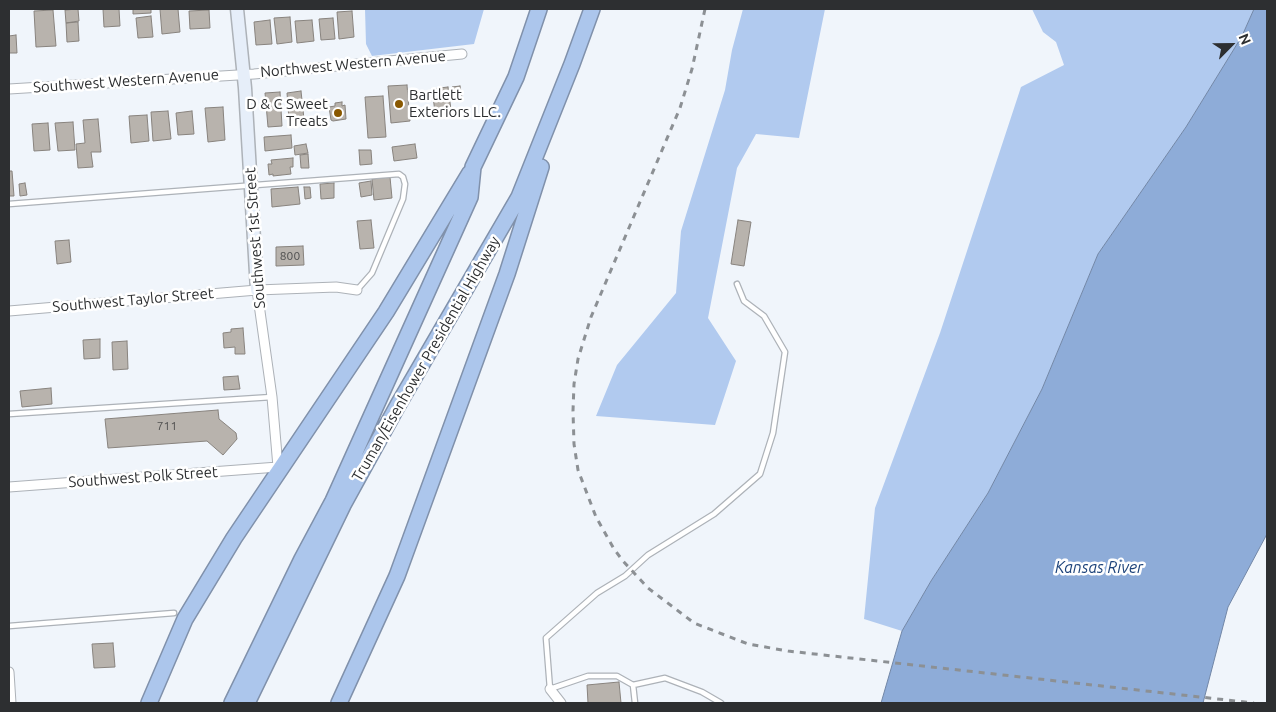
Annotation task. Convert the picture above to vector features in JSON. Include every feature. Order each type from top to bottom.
[{"type":"highway","name":"Truman/Eisenhower Presidential Highway","points":[[247,703],[338,503],[470,197],[473,167],[516,77],[539,9]]},
{"type":"highway","name":"Truman/Eisenhower Presidential Highway","points":[[232,703],[302,559],[398,405],[519,197],[592,9]]},
{"type":"highway","points":[[339,703],[397,576],[414,530],[507,274],[572,64]]},
{"type":"highway","points":[[149,703],[185,619],[234,538],[386,312],[473,167]]},
{"type":"street","name":"Southwest 1st Street","points":[[237,9],[257,290],[272,396],[278,467]]},
{"type":"street","name":"Northwest Western Avenue","points":[[243,74],[462,54]]},
{"type":"street","name":"Southwest Western Avenue","points":[[9,89],[243,74]]},
{"type":"street","name":"Southwest Taylor Street","points":[[9,311],[257,290],[336,287],[357,290]]},
{"type":"street","name":"Southwest Polk Street","points":[[9,487],[278,467]]},
{"type":"street","points":[[9,672],[11,703]]},
{"type":"street","points":[[550,689],[560,703]]},
{"type":"lane","points":[[9,204],[397,173],[402,176],[405,187],[402,199],[372,273],[357,290]]},
{"type":"lane","points":[[721,703],[702,692],[665,678],[633,685],[617,676],[588,676],[550,689],[546,638],[597,593],[626,576],[648,555],[714,514],[760,474],[773,433],[786,352],[764,316],[744,301],[737,284]]},
{"type":"lane","points":[[9,414],[272,396]]},
{"type":"lane","points":[[9,626],[174,613]]},
{"type":"lane","points":[[633,685],[635,703]]},
{"type":"shaded area","points":[[365,9],[484,9],[474,44],[372,56],[366,44]]},
{"type":"shaded area","points":[[743,9],[825,9],[799,138],[756,134],[737,168],[708,318],[736,361],[715,425],[596,416],[617,365],[676,293],[681,231],[725,90],[732,50]]},
{"type":"shaded area","points":[[1032,9],[1254,9],[1242,36],[1186,127],[1098,254],[1042,389],[988,493],[931,581],[902,631],[864,619],[875,508],[940,333],[1021,87],[1064,65],[1056,42],[1043,32]]},
{"type":"water","name":"Kansas River","points":[[1254,9],[1267,9],[1267,534],[1228,607],[1203,703],[881,703],[902,631],[931,581],[988,493],[1042,389],[1098,254],[1186,127],[1242,36]]},
{"type":"building","points":[[78,9],[79,21],[66,23],[65,10]]},
{"type":"building","points":[[103,9],[119,9],[120,26],[104,27]]},
{"type":"building","points":[[133,9],[151,9],[151,13],[133,14]]},
{"type":"building","points":[[160,9],[178,9],[180,32],[162,34]]},
{"type":"building","points":[[53,10],[56,46],[36,47],[34,11]]},
{"type":"building","points":[[209,10],[210,28],[190,29],[189,11]]},
{"type":"building","points":[[352,11],[354,37],[339,39],[337,12]]},
{"type":"building","points":[[151,16],[153,37],[138,38],[136,18]]},
{"type":"building","points":[[290,17],[292,42],[277,44],[274,18]]},
{"type":"building","points":[[333,18],[335,39],[321,40],[319,19]]},
{"type":"building","points":[[270,20],[272,44],[256,45],[254,22]]},
{"type":"building","points":[[312,20],[314,41],[297,43],[295,21]]},
{"type":"building","points":[[78,22],[79,41],[67,42],[66,23]]},
{"type":"building","points":[[16,35],[17,53],[9,53],[9,36]]},
{"type":"building","name":"Bartlett Exteriors LLC.","points":[[407,85],[410,121],[391,123],[388,86]]},
{"type":"building","points":[[460,86],[462,97],[453,98],[452,87]]},
{"type":"building","points":[[448,87],[451,110],[435,112],[432,89]]},
{"type":"building","points":[[301,91],[304,119],[289,120],[287,93]]},
{"type":"building","points":[[280,92],[282,126],[268,127],[265,93]]},
{"type":"building","points":[[383,96],[386,137],[368,138],[365,97]]},
{"type":"building","name":"D & C Sweet Treats","points":[[342,102],[342,106],[345,105],[346,119],[331,120],[329,107],[335,106],[335,103]]},
{"type":"building","points":[[223,107],[225,140],[208,142],[205,108]]},
{"type":"building","points":[[168,111],[171,139],[153,141],[151,112]]},
{"type":"building","points":[[192,111],[194,134],[178,135],[176,113]]},
{"type":"building","points":[[147,115],[149,141],[131,143],[129,116]]},
{"type":"building","points":[[98,119],[101,152],[91,152],[93,167],[78,168],[76,144],[85,143],[83,120]]},
{"type":"building","points":[[73,122],[75,150],[58,151],[55,123]]},
{"type":"building","points":[[48,123],[50,150],[34,151],[32,124]]},
{"type":"building","points":[[291,135],[292,148],[265,151],[264,137]]},
{"type":"building","points":[[306,144],[308,153],[295,155],[294,146]]},
{"type":"building","points":[[415,144],[417,158],[394,161],[392,147]]},
{"type":"building","points":[[359,150],[371,150],[372,164],[360,165]]},
{"type":"building","points":[[308,154],[309,168],[301,168],[300,155]]},
{"type":"building","points":[[293,158],[293,167],[290,167],[291,174],[269,175],[268,164],[272,164],[271,160]]},
{"type":"building","points":[[9,171],[12,171],[14,196],[9,196]]},
{"type":"building","points":[[390,177],[392,198],[374,200],[372,179]]},
{"type":"building","points":[[371,181],[372,195],[361,197],[359,183]]},
{"type":"building","points":[[25,183],[27,195],[20,196],[19,184]]},
{"type":"building","points":[[334,183],[334,198],[321,199],[320,184]]},
{"type":"building","points":[[298,187],[300,204],[272,207],[271,189]]},
{"type":"building","points":[[304,187],[310,187],[311,198],[305,199]]},
{"type":"building","points":[[371,220],[374,248],[360,249],[357,221]]},
{"type":"building","points":[[738,220],[751,222],[744,266],[731,264]]},
{"type":"building","points":[[69,240],[71,262],[57,264],[55,241]]},
{"type":"building","points":[[303,246],[304,265],[276,266],[276,247]]},
{"type":"building","points":[[243,328],[245,354],[235,354],[235,347],[224,348],[223,333],[231,332],[231,329]]},
{"type":"building","points":[[100,339],[100,358],[84,359],[83,340]]},
{"type":"building","points":[[127,341],[128,369],[113,370],[112,342]]},
{"type":"building","points":[[238,376],[240,389],[224,390],[223,377]]},
{"type":"building","points":[[51,388],[52,404],[22,407],[20,391]]},
{"type":"building","points":[[218,410],[219,419],[236,433],[237,439],[223,455],[207,441],[108,448],[105,419]]},
{"type":"building","points":[[113,643],[115,667],[94,668],[92,644]]},
{"type":"building","points":[[619,682],[621,703],[588,703],[587,685]]},
{"type":"railway","points":[[705,9],[692,69],[680,108],[591,317],[578,359],[574,384],[574,444],[578,470],[596,517],[623,561],[648,588],[694,623],[748,644],[788,651],[1254,703]]},
{"type":"place","name":"Bartlett Exteriors LLC.","points":[[399,104]]},
{"type":"place","name":"D & C Sweet Treats","points":[[338,113]]}]
